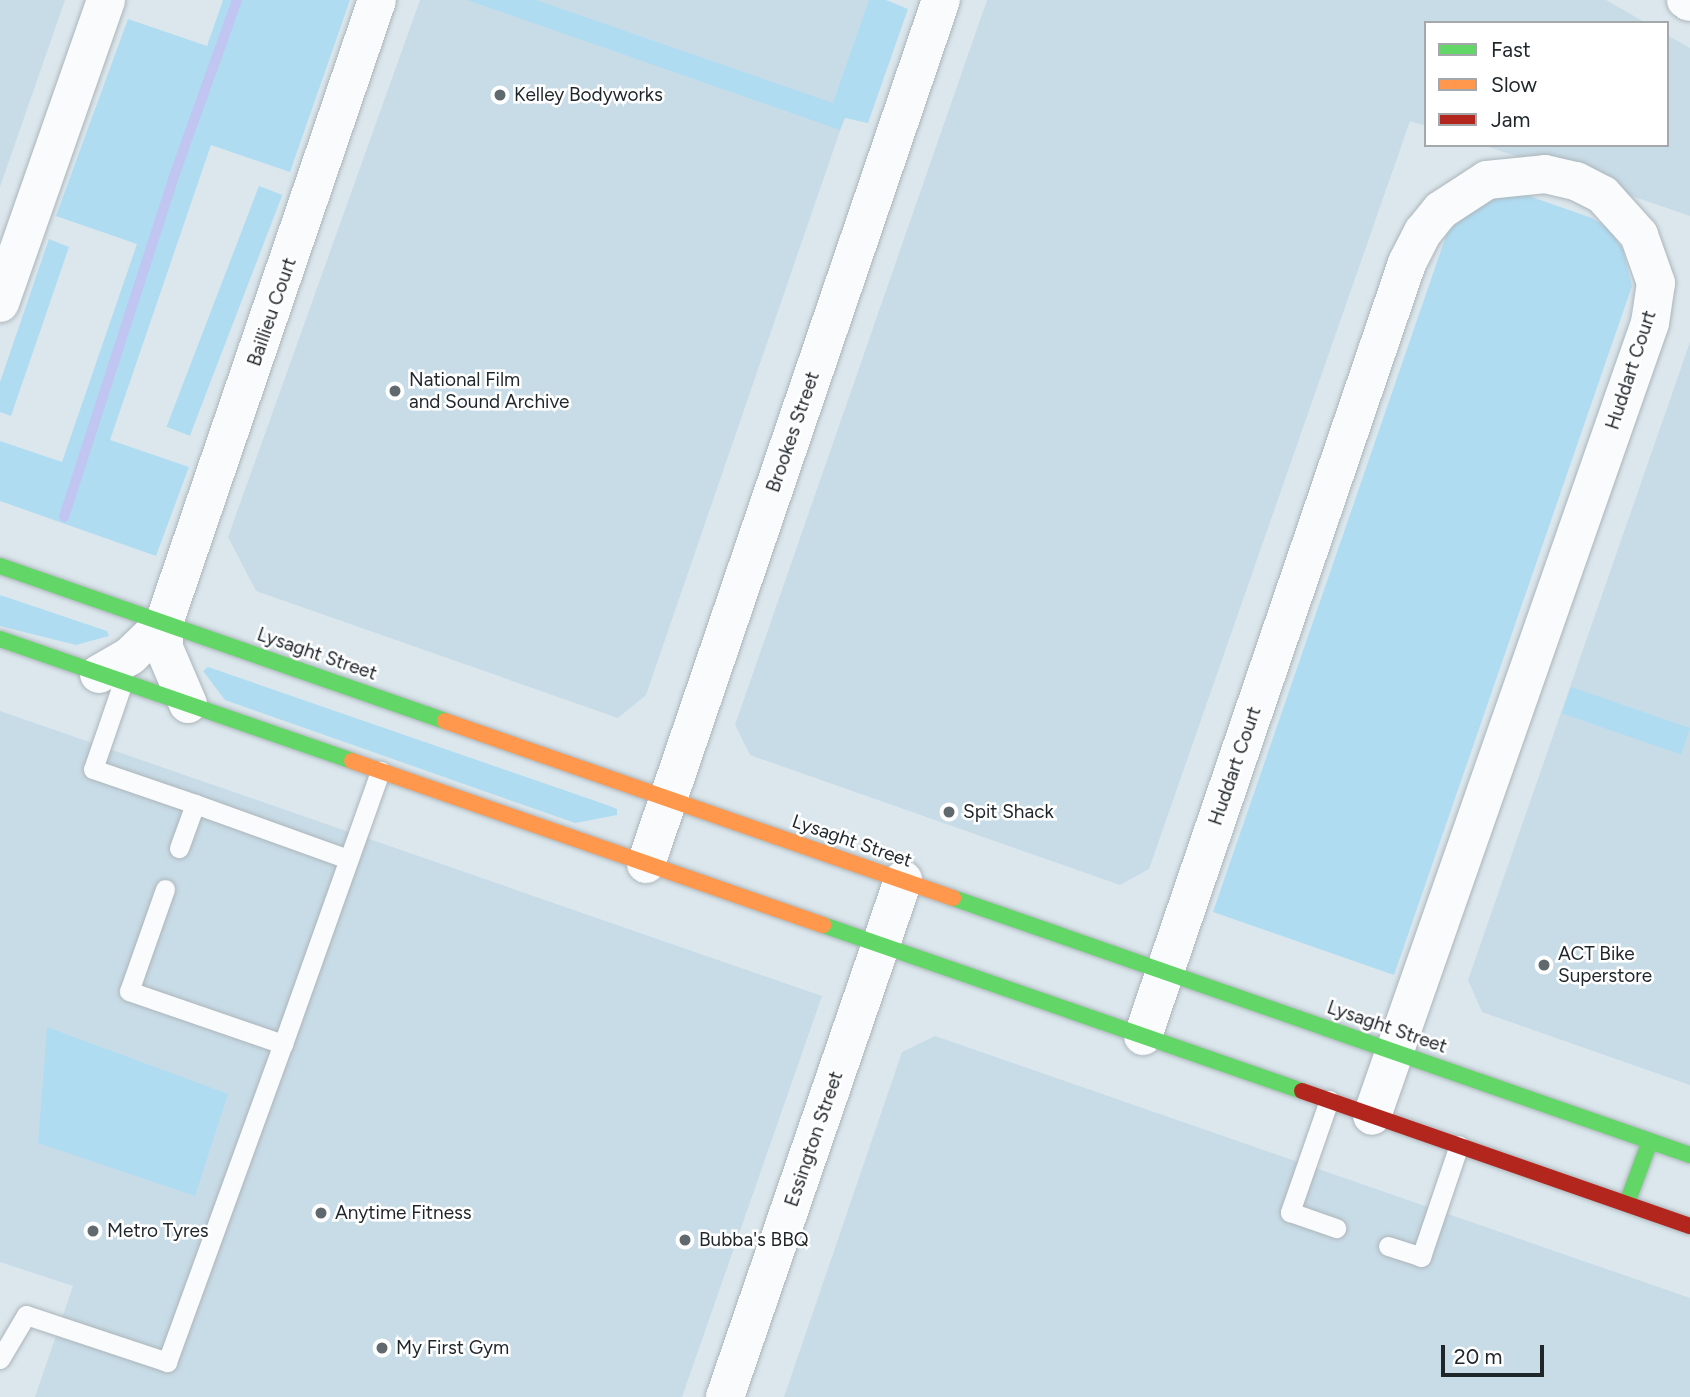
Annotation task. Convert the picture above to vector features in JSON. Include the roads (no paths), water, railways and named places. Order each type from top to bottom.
[{"type":"street","points":[[0,303],[106,0]]},
{"type":"street","name":"Baillieu Court","points":[[188,704],[164,648],[164,623],[377,0]]},
{"type":"street","name":"Brookes Street","points":[[646,864],[941,0]]},
{"type":"street","name":"Huddart Court","points":[[1143,1036],[1407,263],[1423,232],[1441,210],[1487,180],[1545,174],[1576,181],[1603,195],[1639,235],[1656,283],[1650,323],[1372,1115]]},
{"type":"street","name":"Lysaght Street","points":[[0,566],[1690,1155]]},
{"type":"street","name":"Baillieu Court","points":[[111,678],[164,623]]},
{"type":"street","points":[[0,639],[1690,1226]]},
{"type":"street","name":"Essington Street","points":[[725,1397],[903,880]]},
{"type":"street","points":[[1627,1203],[1650,1141]]},
{"type":"lane","points":[[111,678],[93,769],[348,859]]},
{"type":"lane","points":[[0,1359],[26,1315],[167,1362],[380,771]]},
{"type":"lane","points":[[179,848],[195,804]]},
{"type":"lane","points":[[165,889],[129,990],[283,1044]]},
{"type":"lane","points":[[1329,1100],[1290,1212],[1336,1228]]},
{"type":"lane","points":[[1388,1245],[1421,1256],[1459,1145]]},
{"type":"waterway","points":[[64,517],[173,179],[237,0]]},
{"type":"place","name":"Kelley Bodyworks","points":[[500,95]]},
{"type":"place","name":"National Film and Sound Archive","points":[[395,391]]},
{"type":"place","name":"Spit Shack","points":[[949,812]]},
{"type":"place","name":"ACT Bike Superstore","points":[[1544,965]]},
{"type":"place","name":"Anytime Fitness","points":[[321,1213]]},
{"type":"place","name":"Metro Tyres","points":[[93,1231]]},
{"type":"place","name":"Bubba's BBQ","points":[[685,1240]]},
{"type":"place","name":"My First Gym","points":[[382,1348]]}]
